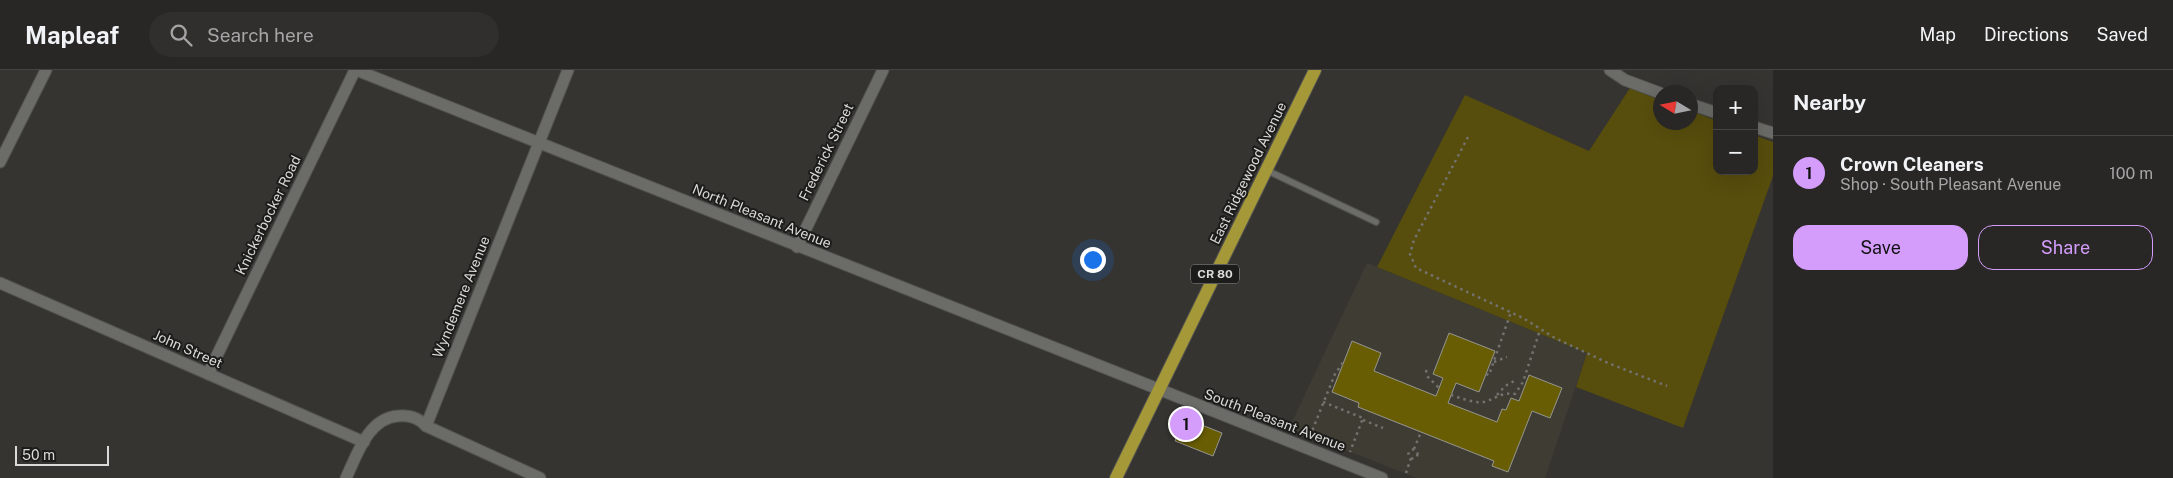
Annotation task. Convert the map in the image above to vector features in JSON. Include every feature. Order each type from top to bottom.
[{"type":"main road","name":"East Ridgewood Avenue","points":[[1116,478],[1157,389],[1315,70]]},
{"type":"street","points":[[0,162],[46,70]]},
{"type":"street","name":"North Pleasant Avenue","points":[[356,70],[1157,389]]},
{"type":"street","name":"Knickerbocker Road","points":[[208,374],[356,70]]},
{"type":"street","name":"Wyndemere Avenue","points":[[426,426],[568,70]]},
{"type":"street","name":"Frederick Street","points":[[797,247],[883,70]]},
{"type":"street","points":[[1610,70],[1625,80],[1653,90]]},
{"type":"street","points":[[1698,107],[1713,112]]},
{"type":"street","points":[[1758,128],[1773,134]]},
{"type":"street","name":"John Street","points":[[0,283],[364,442]]},
{"type":"street","name":"South Pleasant Avenue","points":[[1157,389],[1382,478]]},
{"type":"street","points":[[346,478],[372,428],[381,420],[391,416],[404,415],[414,417],[426,426],[540,478]]},
{"type":"lane","points":[[1266,170],[1376,222]]},
{"type":"path","points":[[1468,137],[1414,240],[1411,258],[1416,268],[1511,312],[1540,330],[1608,363],[1667,386]]},
{"type":"path","points":[[1486,374],[1489,375],[1511,312]]},
{"type":"path","points":[[1451,395],[1462,400],[1482,402],[1504,393],[1515,394],[1518,392],[1530,364],[1540,330]]},
{"type":"path","points":[[1494,362],[1507,357]]},
{"type":"path","points":[[1310,436],[1337,370],[1344,361]]},
{"type":"path","points":[[1426,370],[1427,376],[1439,388]]},
{"type":"path","points":[[1496,396],[1505,386],[1516,380]]},
{"type":"path","points":[[1323,402],[1383,428]]},
{"type":"path","points":[[1350,452],[1362,420]]},
{"type":"path","points":[[1406,473],[1411,458],[1409,453],[1414,450],[1421,432]]},
{"type":"path","points":[[1411,458],[1417,456],[1418,452],[1414,450]]},
{"type":"shaded area","points":[[1630,88],[1653,97],[1653,130],[1698,130],[1698,114],[1713,119],[1713,175],[1758,175],[1758,136],[1773,142],[1773,176],[1683,428],[1576,387],[1587,353],[1377,267],[1465,95],[1589,151]]},
{"type":"shaded area","points":[[1367,263],[1587,353],[1545,478],[1417,478],[1289,428]]},
{"type":"building","points":[[1449,333],[1495,351],[1479,392],[1456,383],[1448,403],[1497,422],[1502,409],[1506,410],[1511,398],[1519,401],[1529,375],[1562,388],[1550,418],[1532,411],[1508,472],[1492,466],[1494,461],[1358,407],[1359,403],[1332,392],[1352,341],[1381,353],[1374,371],[1436,396],[1443,378],[1433,374]]},
{"type":"building","points":[[1184,418],[1222,433],[1213,456],[1175,441]]},
{"type":"place","name":"Crown Cleaners","points":[[1186,424]]}]
